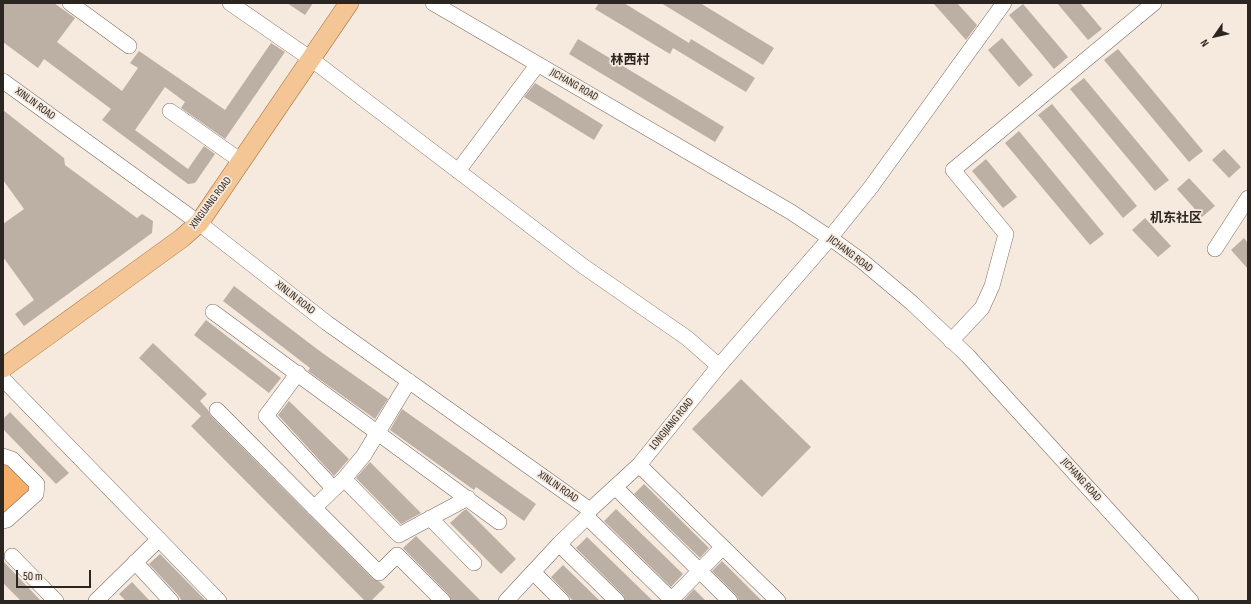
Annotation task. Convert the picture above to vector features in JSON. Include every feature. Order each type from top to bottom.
[{"type":"main road","name":"XINGUANG ROAD","points":[[3,368],[182,238],[198,223],[349,3]]},
{"type":"street","points":[[70,3],[129,46]]},
{"type":"street","points":[[230,3],[311,59],[583,266],[687,338],[719,366]]},
{"type":"street","name":"JICHANG ROAD","points":[[433,3],[791,212],[862,261],[912,303],[968,356],[1191,601]]},
{"type":"street","name":"LONGJIANG ROAD","points":[[507,601],[588,514],[639,466],[719,366],[830,238],[871,187],[1004,3]]},
{"type":"street","points":[[951,340],[982,308],[992,286],[1006,234],[952,170],[1154,3]]},
{"type":"street","points":[[458,171],[538,64]]},
{"type":"street","name":"XINLIN ROAD","points":[[3,81],[198,223],[327,323],[588,514],[672,600]]},
{"type":"street","points":[[170,111],[241,161]]},
{"type":"street","points":[[1215,249],[1248,198]]},
{"type":"street","points":[[213,312],[499,522]]},
{"type":"street","points":[[298,373],[266,416],[339,484],[399,536],[468,498]]},
{"type":"street","points":[[3,379],[218,601]]},
{"type":"street","points":[[314,508],[339,484],[364,455],[408,381]]},
{"type":"street","points":[[217,410],[379,573],[397,555],[443,601]]},
{"type":"street","points":[[3,456],[12,459],[37,484],[36,494],[3,524]]},
{"type":"street","points":[[639,466],[778,601]]},
{"type":"street","points":[[615,487],[730,601]]},
{"type":"street","points":[[430,518],[474,563]]},
{"type":"street","points":[[106,598],[135,562],[159,540]]},
{"type":"street","points":[[559,544],[617,601]]},
{"type":"street","points":[[672,600],[723,547]]},
{"type":"street","points":[[12,556],[56,601]]},
{"type":"street","points":[[135,562],[171,601]]},
{"type":"street","points":[[533,572],[562,601]]},
{"type":"shaded area","points":[[3,464],[13,468],[29,484],[29,490],[4,513]]},
{"type":"building","points":[[3,3],[54,3],[75,18],[57,42],[122,91],[138,68],[130,63],[139,51],[225,110],[271,43],[285,52],[225,139],[181,108],[185,102],[165,87],[135,130],[188,169],[204,146],[215,154],[195,183],[188,184],[102,120],[111,109],[44,59],[38,68],[3,42]]},
{"type":"building","points":[[287,3],[313,3],[305,15]]},
{"type":"building","points":[[599,3],[624,3],[689,43],[691,39],[755,78],[746,92],[673,48],[670,54],[595,9]]},
{"type":"building","points":[[661,3],[700,3],[774,48],[763,65]]},
{"type":"building","points":[[933,3],[957,3],[977,25],[966,40]]},
{"type":"building","points":[[1057,3],[1080,3],[1102,29],[1088,40]]},
{"type":"building","points":[[1023,4],[1068,57],[1054,69],[1009,15]]},
{"type":"building","points":[[1002,38],[1033,75],[1019,87],[988,50]]},
{"type":"building","points":[[578,39],[724,127],[715,142],[569,54]]},
{"type":"building","points":[[1118,49],[1203,151],[1189,162],[1104,60]]},
{"type":"building","points":[[1084,78],[1169,180],[1155,191],[1070,89]]},
{"type":"building","points":[[535,83],[603,125],[594,140],[524,97]]},
{"type":"building","points":[[1052,104],[1137,206],[1123,218],[1038,115]]},
{"type":"building","points":[[3,110],[64,158],[65,165],[137,218],[142,214],[153,221],[152,233],[24,326],[15,314],[34,300],[3,257],[3,224],[24,209],[3,180]]},
{"type":"building","points":[[1019,131],[1104,234],[1090,245],[1005,143]]},
{"type":"building","points":[[1224,149],[1241,167],[1229,178],[1212,160]]},
{"type":"building","points":[[986,159],[1017,197],[1003,208],[972,171]]},
{"type":"building","points":[[1189,178],[1215,206],[1202,217],[1177,189]]},
{"type":"building","points":[[1145,218],[1171,246],[1158,257],[1132,230]]},
{"type":"building","points":[[1244,238],[1248,243],[1248,269],[1231,250]]},
{"type":"building","points":[[234,286],[321,352],[388,399],[375,419],[308,371],[310,368],[223,301]]},
{"type":"building","points":[[206,320],[281,378],[269,393],[194,335]]},
{"type":"building","points":[[153,343],[207,394],[200,401],[211,416],[373,579],[380,582],[385,587],[371,601],[365,601],[191,426],[201,416],[139,358]]},
{"type":"building","points":[[741,379],[811,447],[762,497],[692,429]]},
{"type":"building","points":[[289,401],[349,459],[334,476],[278,415]]},
{"type":"building","points":[[402,409],[536,504],[524,521],[476,487],[474,490],[390,430]]},
{"type":"building","points":[[10,412],[69,473],[56,484],[3,429],[3,419]]},
{"type":"building","points":[[370,462],[421,513],[401,524],[356,478]]},
{"type":"building","points":[[644,484],[709,548],[700,558],[634,494]]},
{"type":"building","points":[[466,509],[516,559],[501,574],[450,523]]},
{"type":"building","points":[[616,509],[683,574],[671,587],[604,521]]},
{"type":"building","points":[[416,536],[481,601],[452,601],[449,595],[403,548]]},
{"type":"building","points":[[587,537],[653,601],[626,601],[623,595],[576,548]]},
{"type":"building","points":[[160,554],[206,601],[182,601],[149,564]]},
{"type":"building","points":[[3,561],[41,601],[21,601],[3,583]]},
{"type":"building","points":[[722,561],[762,601],[739,600],[736,595],[712,571]]},
{"type":"building","points":[[563,565],[600,601],[573,601],[551,577]]},
{"type":"building","points":[[132,582],[150,601],[126,601],[119,594]]},
{"type":"building","points":[[694,589],[706,601],[683,601]]},
{"type":"district","name":"林西村","points":[[630,61]]},
{"type":"district","name":"机东社区","points":[[1176,219]]}]
